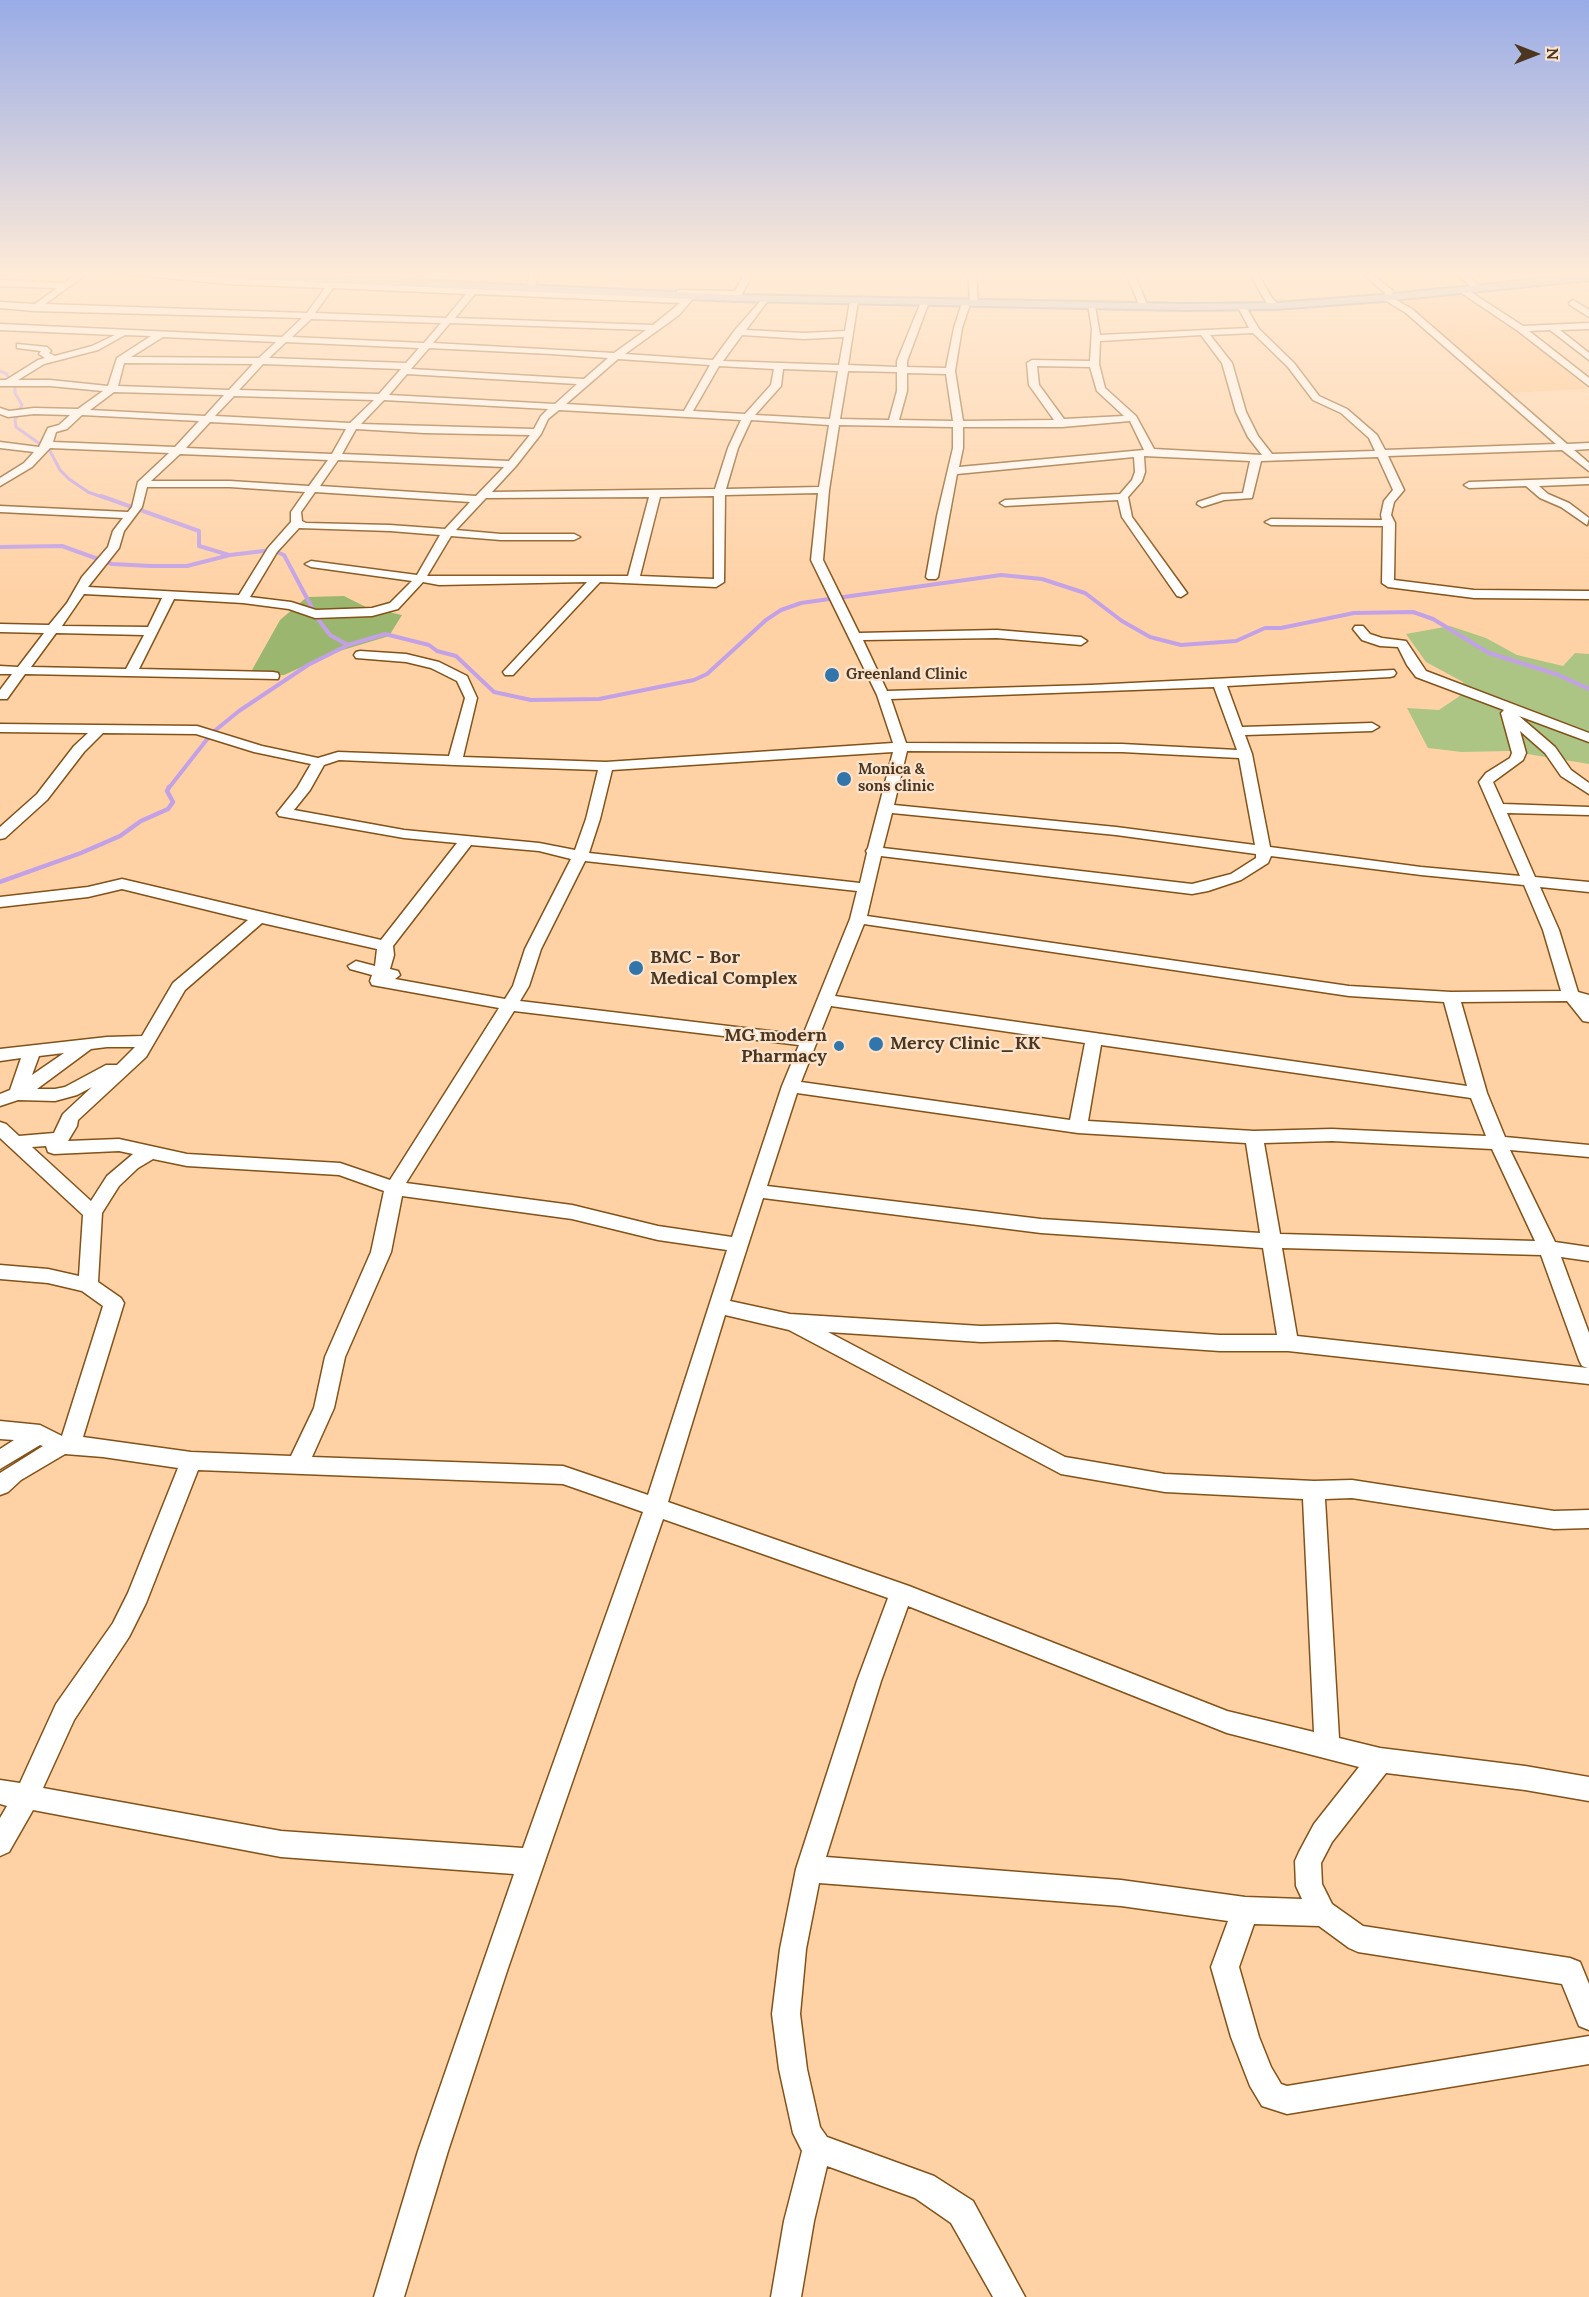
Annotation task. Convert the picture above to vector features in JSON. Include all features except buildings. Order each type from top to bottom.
[{"type":"street","points":[[0,483],[28,465],[43,447],[52,430],[63,427],[79,412],[112,389],[114,380]]},
{"type":"street","points":[[2,696],[81,590],[86,579],[113,548],[119,531],[136,507],[142,484],[178,450],[242,380]]},
{"type":"street","points":[[243,599],[272,550],[297,523],[296,512],[336,456],[353,426],[396,380]]},
{"type":"street","points":[[561,380],[586,382]]},
{"type":"street","points":[[687,414],[706,380]]},
{"type":"street","points":[[311,564],[439,581],[597,578],[716,583],[720,580],[718,512],[720,491],[733,448],[747,418],[776,386],[777,380]]},
{"type":"street","points":[[388,2297],[447,2108],[655,1509],[689,1395],[791,1086],[858,919],[867,888],[873,851],[901,747],[883,695],[817,560],[824,489],[842,380]]},
{"type":"street","points":[[893,423],[902,391],[901,380]]},
{"type":"street","points":[[932,577],[935,550],[958,448],[958,424],[951,380]]},
{"type":"street","points":[[1033,380],[1034,385],[1062,424]]},
{"type":"street","points":[[1005,502],[1123,497],[1137,481],[1145,453],[1140,429],[1133,418],[1100,389],[1098,380]]},
{"type":"street","points":[[1232,380],[1241,412],[1253,438],[1269,457]]},
{"type":"street","points":[[1303,380],[1316,398],[1344,411],[1372,437],[1399,490],[1389,501],[1386,515],[1389,523],[1388,583],[1474,594],[1589,596]]},
{"type":"street","points":[[1488,380],[1589,468]]},
{"type":"street","points":[[81,590],[243,599],[291,606],[315,614],[372,612],[394,606],[419,580],[447,532],[512,464],[537,432],[544,418],[586,382]]},
{"type":"street","points":[[4,383],[50,383],[112,389],[382,397],[835,422],[1062,424],[1133,418]]},
{"type":"street","points":[[3,414],[34,411],[79,412],[353,426],[537,432]]},
{"type":"street","points":[[0,446],[178,450],[512,464]]},
{"type":"street","points":[[953,471],[1145,453],[1256,458],[1589,446]]},
{"type":"street","points":[[1202,504],[1222,497],[1248,496],[1256,458]]},
{"type":"street","points":[[1468,485],[1589,481]]},
{"type":"street","points":[[1529,483],[1544,496],[1565,505],[1587,522]]},
{"type":"street","points":[[142,484],[230,484],[479,497],[655,495],[824,489]]},
{"type":"street","points":[[633,579],[655,495]]},
{"type":"street","points":[[1123,497],[1127,517],[1181,593]]},
{"type":"street","points":[[0,509],[131,515]]},
{"type":"street","points":[[1271,522],[1389,523]]},
{"type":"street","points":[[297,523],[304,526],[447,532],[501,537],[574,537]]},
{"type":"street","points":[[508,672],[597,578]]},
{"type":"street","points":[[131,672],[170,595]]},
{"type":"street","points":[[0,628],[151,631]]},
{"type":"street","points":[[1359,629],[1366,638],[1402,644],[1420,674],[1470,691],[1497,704],[1589,738]]},
{"type":"street","points":[[853,637],[997,634],[1081,641]]},
{"type":"street","points":[[360,655],[406,658],[435,665],[462,679],[471,698],[462,726],[455,761]]},
{"type":"street","points":[[0,669],[273,676]]},
{"type":"street","points":[[883,695],[1091,689],[1390,673]]},
{"type":"street","points":[[1219,682],[1281,681]]},
{"type":"street","points":[[873,851],[1192,889],[1203,888],[1236,877],[1263,860],[1264,852],[1245,754],[1219,682]]},
{"type":"street","points":[[1497,704],[1550,750],[1566,772],[1589,790]]},
{"type":"street","points":[[1510,715],[1519,753],[1516,759],[1486,782],[1551,930],[1571,996],[1589,1017]]},
{"type":"street","points":[[1237,731],[1372,727]]},
{"type":"street","points":[[0,835],[42,797],[79,748],[100,728]]},
{"type":"street","points":[[0,729],[197,730],[259,749],[319,762],[338,756],[606,766],[901,747],[1122,748],[1245,754]]},
{"type":"street","points":[[319,762],[303,790],[284,813],[404,834],[539,847],[580,856],[867,888]]},
{"type":"street","points":[[297,1466],[324,1408],[335,1356],[381,1252],[394,1188],[521,986],[533,949],[580,856],[593,819],[606,766]]},
{"type":"street","points":[[885,808],[1116,831],[1264,852],[1589,887]]},
{"type":"street","points":[[1498,808],[1589,811]]},
{"type":"street","points":[[467,840],[385,946],[386,955],[378,981],[510,1005],[808,1041]]},
{"type":"street","points":[[0,902],[88,892],[122,884],[385,946]]},
{"type":"street","points":[[49,1172],[54,1148],[68,1126],[69,1118],[143,1047],[179,987],[259,918]]},
{"type":"street","points":[[858,919],[1224,970],[1348,991],[1451,997],[1571,996],[1589,1000]]},
{"type":"street","points":[[356,966],[510,1005]]},
{"type":"street","points":[[1451,997],[1478,1093],[1498,1143],[1548,1248],[1589,1360]]},
{"type":"street","points":[[824,1000],[1478,1093]]},
{"type":"street","points":[[1078,1126],[1094,1038]]},
{"type":"street","points":[[0,1055],[88,1044],[143,1047]]},
{"type":"street","points":[[0,1101],[17,1094],[88,1044]]},
{"type":"street","points":[[17,1094],[55,1095],[71,1091],[143,1047]]},
{"type":"street","points":[[17,1094],[32,1051]]},
{"type":"street","points":[[791,1086],[933,1108],[1078,1126],[1254,1137],[1332,1135],[1498,1143],[1589,1151]]},
{"type":"street","points":[[7,1135],[60,1139],[54,1148]]},
{"type":"street","points":[[7,1135],[93,1213]]},
{"type":"street","points":[[1254,1137],[1269,1241],[1288,1343]]},
{"type":"street","points":[[54,1148],[119,1145],[187,1160],[340,1169],[394,1188],[572,1212],[658,1233],[740,1245]]},
{"type":"street","points":[[88,1285],[93,1213],[113,1181],[132,1163],[151,1152]]},
{"type":"street","points":[[758,1191],[1041,1227],[1269,1241],[1548,1248],[1589,1254]]},
{"type":"street","points":[[0,1272],[48,1276],[88,1285],[114,1303],[65,1446],[13,1474],[0,1486]]},
{"type":"street","points":[[719,1306],[790,1322],[981,1334],[1057,1332],[1220,1343],[1288,1343],[1589,1376]]},
{"type":"street","points":[[790,1322],[1061,1465],[1165,1483],[1314,1490],[1352,1489],[1554,1520],[1589,1519]]},
{"type":"street","points":[[0,1430],[40,1434],[65,1446],[191,1461],[563,1475],[901,1593],[1227,1722],[1380,1760],[1525,1778],[1589,1789]]},
{"type":"street","points":[[0,1460],[40,1434]]},
{"type":"street","points":[[0,1843],[27,1796],[65,1712],[121,1630],[138,1596],[191,1461]]},
{"type":"street","points":[[1314,1490],[1328,1748]]},
{"type":"street","points":[[901,1593],[869,1681],[809,1869],[794,1949],[786,2014],[794,2068],[807,2133],[817,2148],[924,2186],[962,2212],[1010,2297]]},
{"type":"street","points":[[1380,1760],[1323,1833],[1308,1861],[1309,1886],[1323,1913],[1358,1939],[1570,1972],[1589,2016]]},
{"type":"street","points":[[0,1792],[281,1844],[533,1862]]},
{"type":"street","points":[[809,1869],[1121,1893],[1245,1910],[1323,1913]]},
{"type":"street","points":[[1245,1910],[1225,1967],[1245,2037],[1260,2076],[1272,2096],[1287,2100],[1589,2050]]},
{"type":"street","points":[[786,2297],[799,2222],[817,2148]]},
{"type":"shaded area","points":[[1493,380],[1577,380],[1588,389],[1508,393]]},
{"type":"green space","points":[[344,596],[366,607],[402,615],[389,636],[333,653],[284,675],[266,676],[252,670],[280,620],[307,597]]},
{"type":"green space","points":[[1450,626],[1486,638],[1517,655],[1563,666],[1575,653],[1589,654],[1589,764],[1509,751],[1462,752],[1428,748],[1407,708],[1439,710],[1464,693],[1463,682],[1426,662],[1406,634]]},
{"type":"waterway","points":[[9,380],[15,383],[15,393],[22,405],[15,420],[16,427],[50,451],[60,470],[69,479],[88,492],[105,498]]},
{"type":"waterway","points":[[101,496],[199,531],[199,546],[229,555]]},
{"type":"waterway","points":[[0,547],[62,546],[112,564],[151,566],[187,566],[230,555],[272,550],[284,555],[318,619],[330,635],[348,645]]},
{"type":"waterway","points":[[348,645],[385,634],[429,645],[437,651],[456,656],[494,692],[531,700],[599,699],[694,680],[707,674],[766,620],[781,610],[801,603],[1001,575],[1042,579],[1085,593],[1122,621],[1150,637],[1181,645],[1236,641],[1265,628],[1281,628],[1354,613],[1413,612],[1433,619],[1489,653],[1556,674],[1589,689]]},
{"type":"waterway","points":[[168,789],[212,733],[239,711],[308,665],[348,645]]},
{"type":"waterway","points":[[0,882],[81,853],[120,836],[141,821],[168,809],[173,802],[168,789]]},
{"type":"place","name":"Greenland Clinic","points":[[832,675]]},
{"type":"place","name":"Monica & sons clinic","points":[[844,779]]},
{"type":"place","name":"BMC - Bor Medical Complex","points":[[636,968]]},
{"type":"place","name":"Mercy Clinic_KK","points":[[876,1044]]},
{"type":"place","name":"MG modern Pharmacy","points":[[839,1046]]}]
